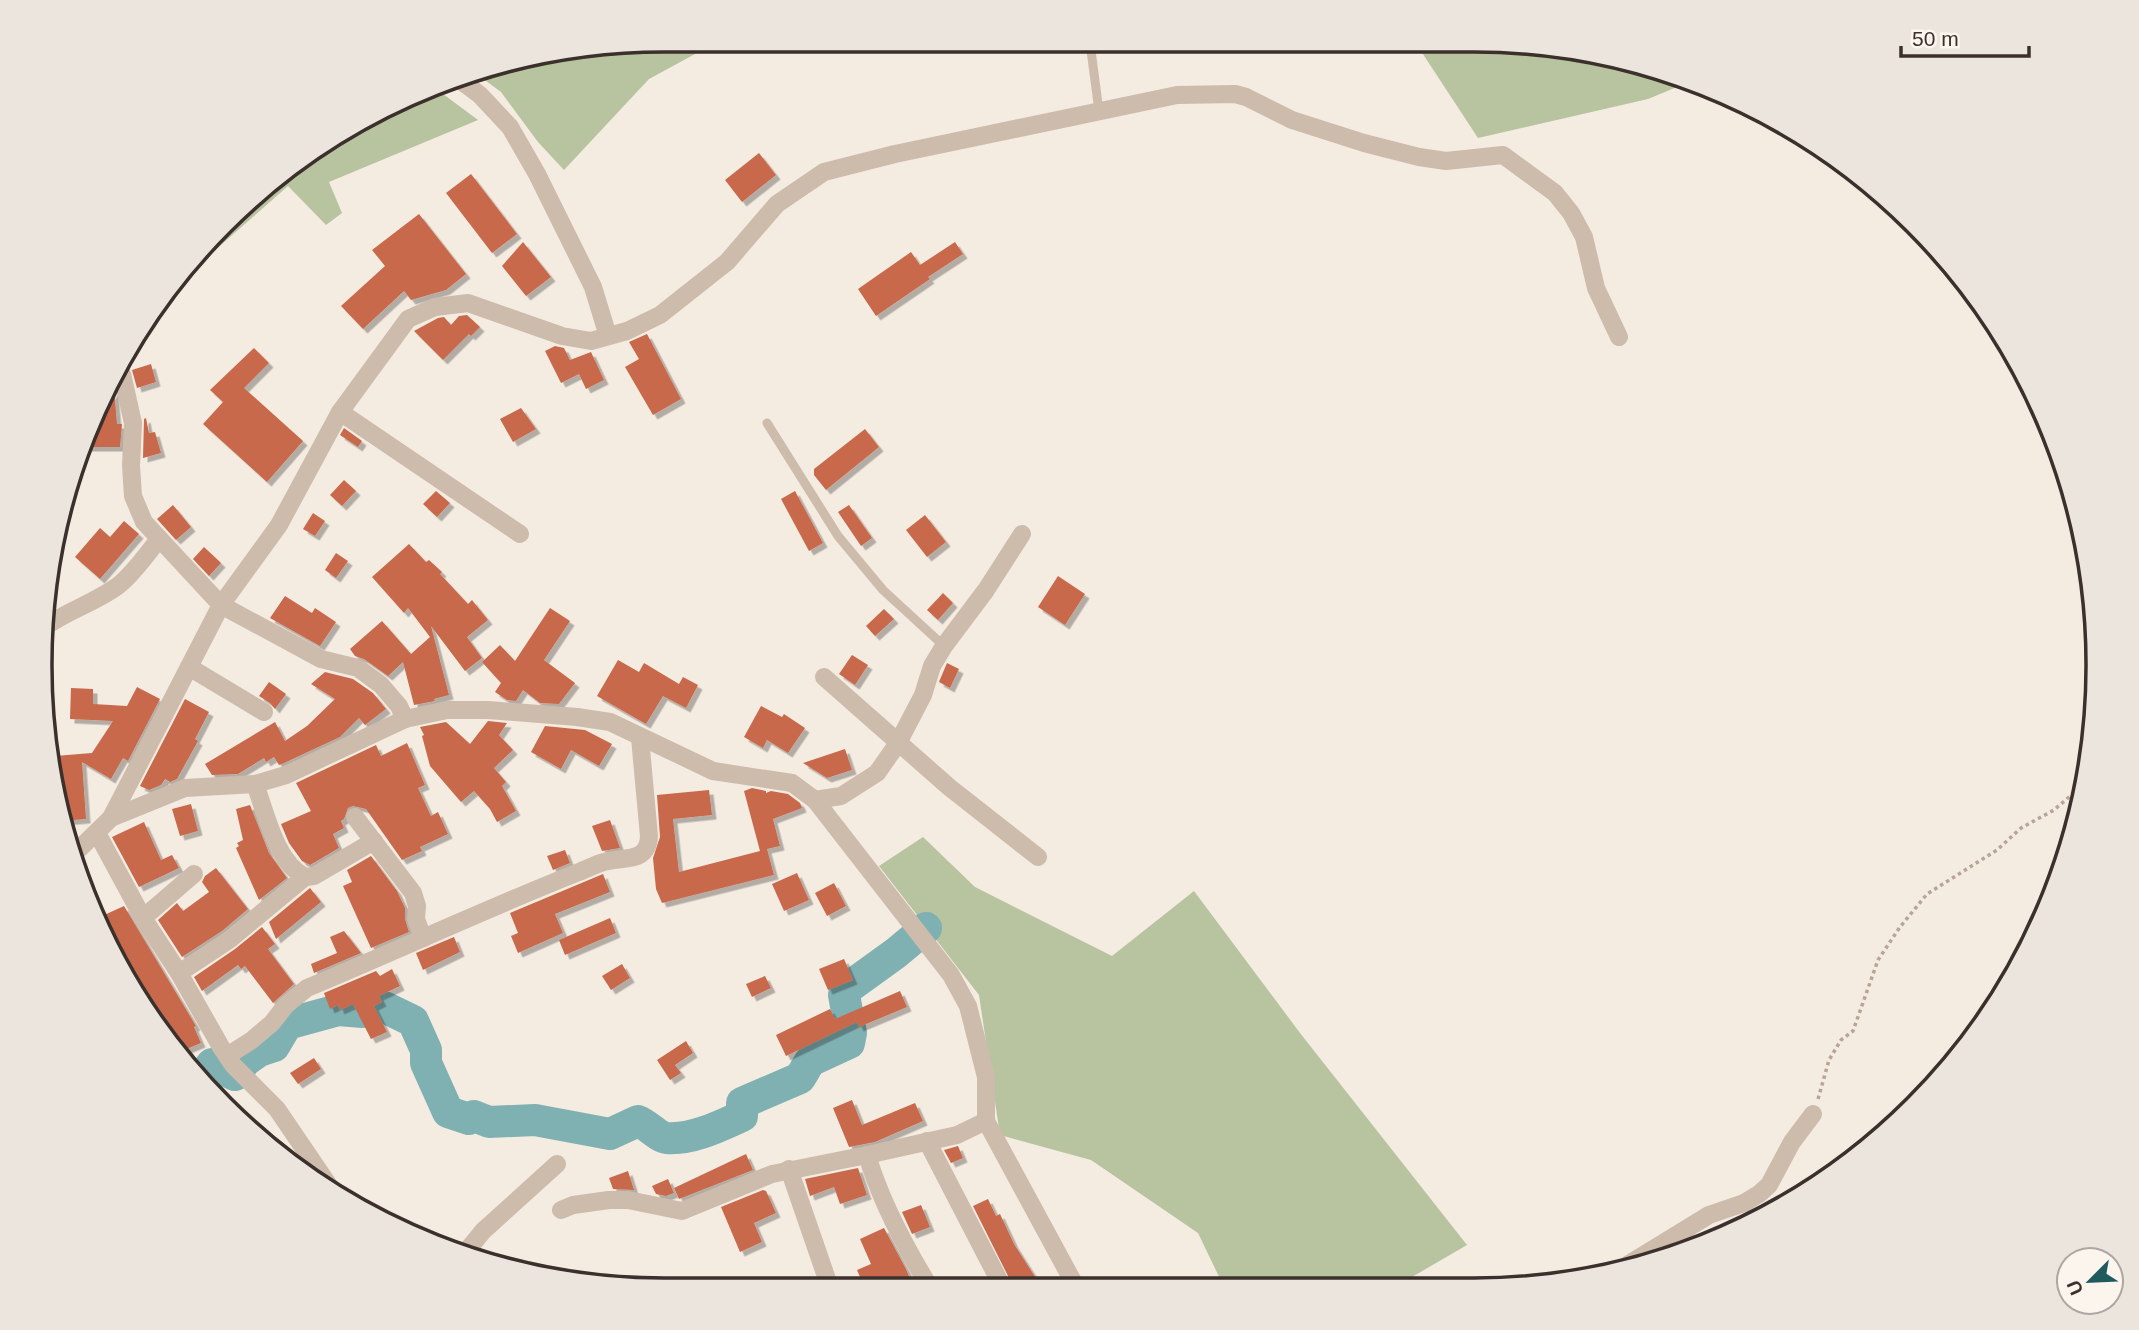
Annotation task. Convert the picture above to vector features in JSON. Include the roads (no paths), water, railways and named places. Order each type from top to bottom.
[{"type":"street","points":[[467,85],[510,127],[593,287],[608,336]]},
{"type":"street","points":[[81,848],[111,818],[221,606],[279,526],[340,412],[408,319],[435,307],[468,303],[562,336],[591,341],[627,331],[660,315],[727,262],[777,204],[824,172],[895,154],[1177,95],[1235,94],[1293,120],[1419,157],[1446,161],[1503,155],[1508,157],[1555,193],[1572,212],[1584,237],[1595,288],[1619,337]]},
{"type":"street","points":[[123,380],[133,423],[133,496],[144,522],[221,606],[321,659],[358,668],[381,685],[399,706],[405,719]]},
{"type":"street","points":[[340,412],[520,534]]},
{"type":"street","points":[[815,800],[841,796],[877,773],[898,743],[923,695],[932,666],[944,646],[986,590],[1022,534]]},
{"type":"street","points":[[55,619],[108,593],[122,583],[159,540]]},
{"type":"street","points":[[189,667],[264,712]]},
{"type":"street","points":[[824,677],[949,787],[1038,857]]},
{"type":"street","points":[[111,818],[185,788],[255,784],[286,775],[405,719],[447,710],[488,710],[610,722],[713,771],[792,783],[815,800],[957,985],[968,1006],[986,1077],[986,1121],[1071,1278]]},
{"type":"street","points":[[230,1060],[307,988],[606,861],[622,860],[646,851],[649,836],[640,738]]},
{"type":"street","points":[[255,784],[278,844],[287,859],[306,877]]},
{"type":"street","points":[[355,817],[416,900],[416,919],[423,938]]},
{"type":"street","points":[[97,833],[143,918],[230,1060],[277,1109],[318,1169]]},
{"type":"street","points":[[179,973],[229,940],[306,877],[314,876],[374,841]]},
{"type":"street","points":[[143,918],[194,874]]},
{"type":"street","points":[[1648,1252],[1709,1215],[1744,1203],[1759,1194],[1769,1185],[1792,1142],[1813,1114]]},
{"type":"street","points":[[561,1210],[573,1205],[628,1200],[682,1211],[789,1169],[957,1135],[986,1121]]},
{"type":"street","points":[[927,1141],[998,1278]]},
{"type":"street","points":[[867,1155],[878,1189],[905,1246],[924,1278]]},
{"type":"street","points":[[471,1246],[483,1231],[557,1164]]},
{"type":"street","points":[[789,1169],[826,1278]]},
{"type":"lane","points":[[1091,52],[1099,111]]},
{"type":"lane","points":[[767,423],[838,536],[883,590],[944,646]]},
{"type":"waterway","points":[[206,1071],[212,1064],[235,1075],[245,1061],[259,1051],[274,1046],[287,1024],[338,1010],[363,1012],[384,1007],[413,1021],[426,1050],[426,1063],[448,1112],[469,1119],[474,1116],[489,1122],[535,1120],[610,1134],[638,1121],[664,1137],[686,1137],[706,1132],[742,1116],[742,1103],[800,1078],[810,1061],[849,1043],[851,1033],[844,995],[849,987],[926,928]]}]
